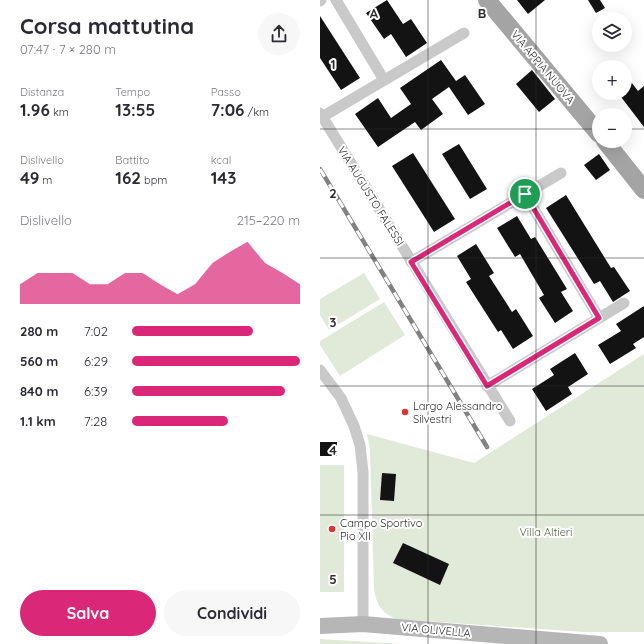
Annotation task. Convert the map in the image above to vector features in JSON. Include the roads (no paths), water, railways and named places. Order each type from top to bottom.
[{"type":"main road","name":"VIA APPIA NUOVA","points":[[487,0],[592,126]]},
{"type":"main road","points":[[610,148],[644,190]]},
{"type":"main road","name":"VIA OLIVELLA","points":[[320,626],[363,624],[600,644]]},
{"type":"street","points":[[336,0],[384,80]]},
{"type":"street","points":[[321,115],[464,33]]},
{"type":"street","name":"VIA AUGUSTO FALESSI","points":[[321,115],[510,421]]},
{"type":"street","points":[[411,262],[561,173]]},
{"type":"street","points":[[525,194],[599,318]]},
{"type":"street","points":[[487,386],[624,303]]},
{"type":"street","points":[[320,370],[341,398],[354,426],[360,446],[363,472],[363,624]]},
{"type":"railway","points":[[320,169],[487,447]]},
{"type":"place","name":"Largo Alessandro Silvestri","points":[[405,412]]},
{"type":"place","name":"Campo Sportivo Pio XII","points":[[332,529]]},
{"type":"park label","name":"Villa Altieri","points":[[546,532]]}]
